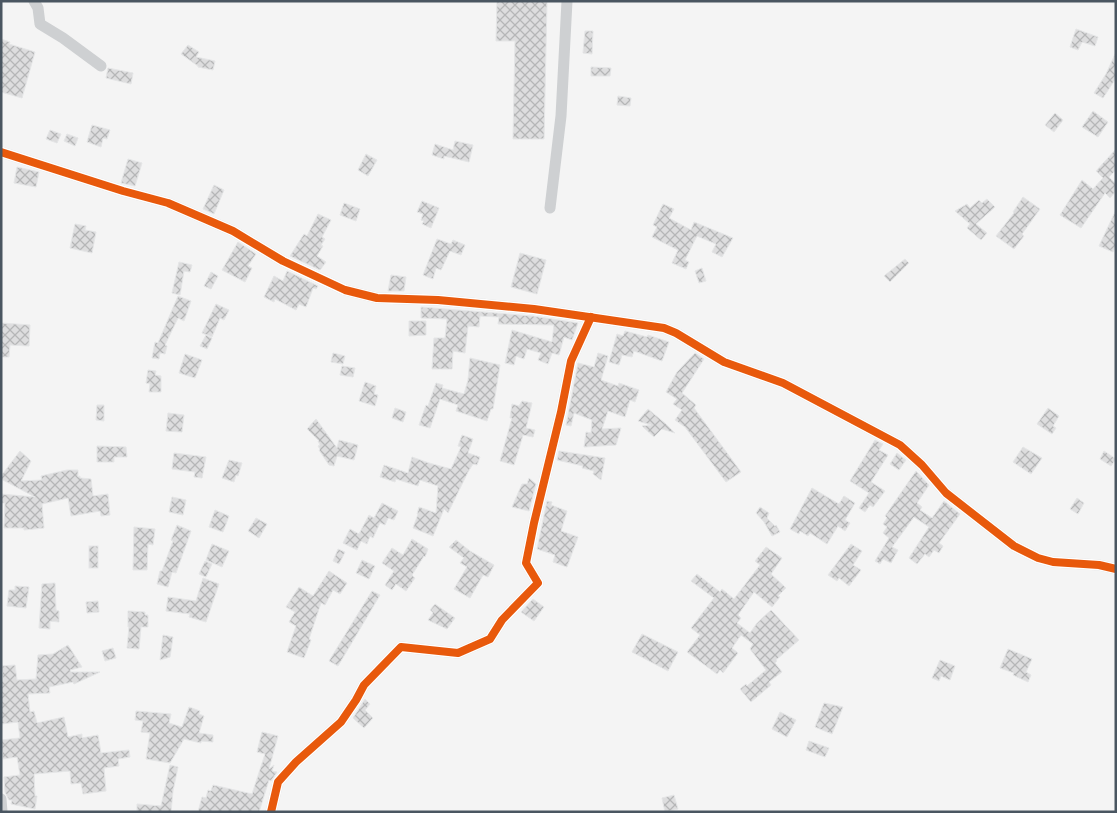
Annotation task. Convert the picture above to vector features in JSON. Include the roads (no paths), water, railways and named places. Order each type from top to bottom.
[{"type":"street","points":[[34,1],[38,8],[40,24],[63,38],[101,66]]},
{"type":"street","points":[[550,208],[562,116],[566,1]]},
{"type":"street","points":[[1,152],[123,191],[168,203],[233,231],[283,261],[345,290],[377,298],[438,300],[534,310],[664,328],[676,333],[724,362],[783,383],[900,445],[922,465],[946,493],[1014,546],[1038,558],[1053,562],[1099,565],[1116,569]]},
{"type":"street","points":[[271,812],[278,782],[296,762],[341,722],[364,685],[401,647],[458,653],[490,639],[502,620],[538,583],[526,563],[571,361],[590,317]]},
{"type":"street","points":[[1,799],[2,812]]}]
